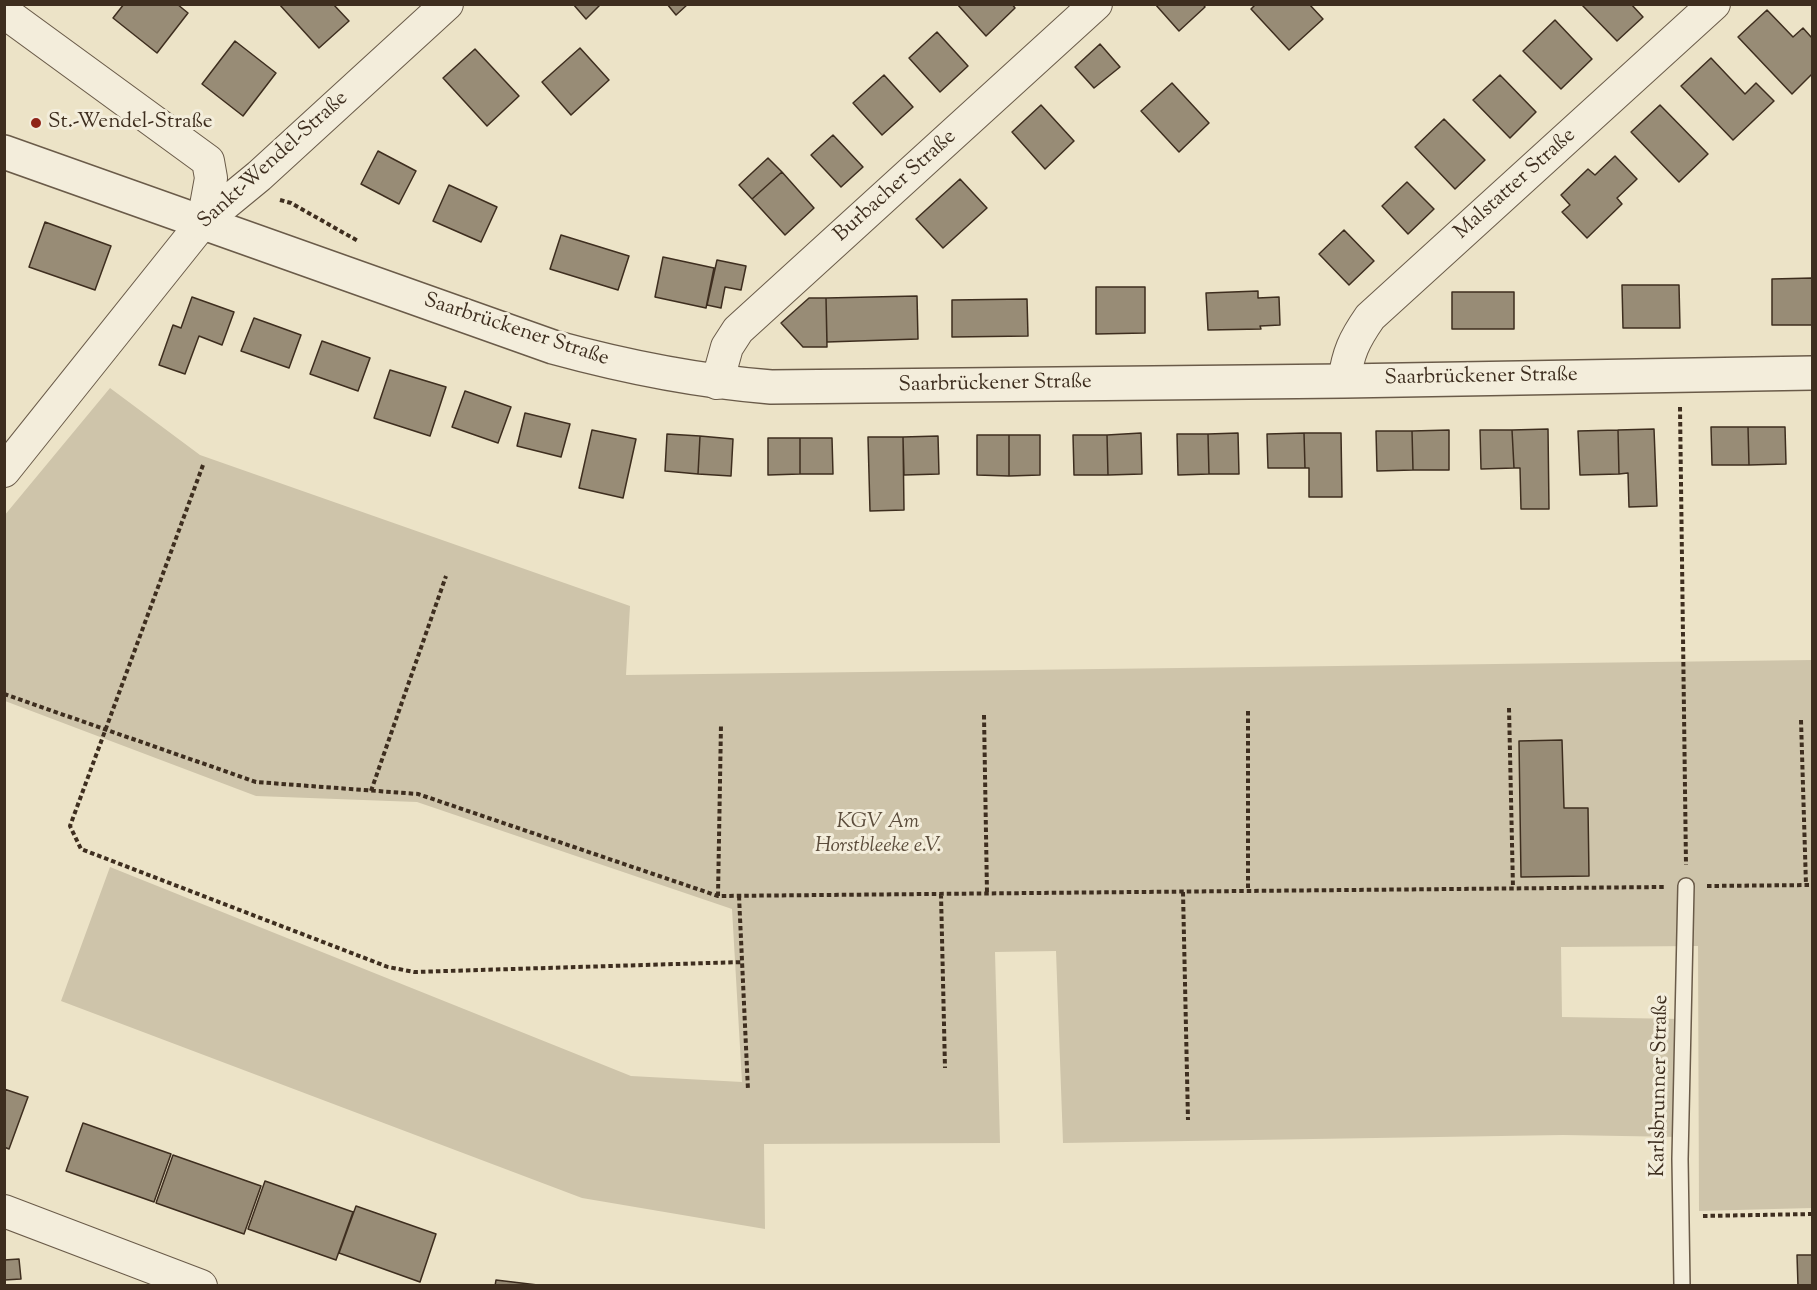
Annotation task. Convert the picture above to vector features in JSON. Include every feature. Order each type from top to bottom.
[{"type":"street","name":"Sankt-Wendel-Straße","points":[[4,471],[203,222],[241,191],[447,4]]},
{"type":"street","name":"Burbacher Straße","points":[[717,383],[727,347],[738,330],[1096,4]]},
{"type":"street","name":"Malstatter Straße","points":[[1344,381],[1347,358],[1354,339],[1370,317],[1714,4]]},
{"type":"street","points":[[4,12],[208,161],[211,178],[203,222]]},
{"type":"street","name":"Saarbrückener Straße","points":[[4,152],[554,347],[613,364],[717,383],[771,387],[1812,373]]},
{"type":"street","points":[[4,1211],[201,1286]]},
{"type":"lane","name":"Karlsbrunner Straße","points":[[1682,1286],[1681,1137],[1686,886]]},
{"type":"path","points":[[241,191],[291,203],[362,243]]},
{"type":"path","points":[[1680,396],[1686,886]]},
{"type":"path","points":[[202,465],[70,826],[81,849],[388,967],[414,972],[742,962]]},
{"type":"path","points":[[371,790],[446,576]]},
{"type":"path","points":[[4,694],[256,782],[418,794],[718,896],[1812,885]]},
{"type":"path","points":[[1509,708],[1513,888]]},
{"type":"path","points":[[1248,711],[1248,891]]},
{"type":"path","points":[[984,715],[987,893]]},
{"type":"path","points":[[1801,720],[1806,885]]},
{"type":"path","points":[[718,896],[721,724]]},
{"type":"path","points":[[1183,892],[1188,1120]]},
{"type":"path","points":[[941,894],[945,1068]]},
{"type":"path","points":[[739,896],[748,1090]]},
{"type":"path","points":[[1681,1216],[1812,1214]]},
{"type":"green space","name":"KGV Am Horstbleeke e.V.","points":[[110,388],[200,455],[630,606],[626,675],[1812,660],[1812,1208],[1699,1211],[1698,946],[1561,947],[1562,1017],[1683,1019],[1681,1137],[1563,1135],[1063,1143],[1056,951],[995,952],[1000,1143],[764,1144],[765,1229],[582,1198],[61,1001],[110,867],[631,1076],[742,1082],[732,909],[417,802],[256,796],[5,701],[4,516]]},
{"type":"building","points":[[124,4],[177,4],[188,13],[157,53],[113,18]]},
{"type":"building","points":[[279,4],[333,4],[349,21],[319,48]]},
{"type":"building","points":[[573,4],[601,4],[586,19]]},
{"type":"building","points":[[667,4],[688,4],[676,15]]},
{"type":"building","points":[[957,4],[1012,4],[1015,8],[986,36]]},
{"type":"building","points":[[1155,4],[1203,4],[1205,7],[1179,31]]},
{"type":"building","points":[[1256,4],[1309,4],[1323,19],[1289,50],[1251,9]]},
{"type":"building","points":[[1581,4],[1631,4],[1643,17],[1617,41]]},
{"type":"building","points":[[1767,10],[1793,37],[1803,28],[1812,38],[1812,74],[1792,94],[1738,37]]},
{"type":"building","points":[[1555,20],[1592,59],[1561,89],[1523,51]]},
{"type":"building","points":[[937,32],[968,66],[940,92],[909,58]]},
{"type":"building","points":[[235,41],[276,73],[243,116],[202,84]]},
{"type":"building","points":[[1100,44],[1120,67],[1094,88],[1075,67]]},
{"type":"building","points":[[580,48],[609,80],[571,115],[542,82]]},
{"type":"building","points":[[475,49],[519,96],[487,126],[443,78]]},
{"type":"building","points":[[1711,58],[1745,94],[1756,83],[1774,101],[1733,140],[1681,86]]},
{"type":"building","points":[[884,75],[913,107],[882,135],[853,103]]},
{"type":"building","points":[[1500,75],[1536,112],[1510,138],[1473,100]]},
{"type":"building","points":[[1172,83],[1209,123],[1179,152],[1141,111]]},
{"type":"building","points":[[1041,105],[1074,141],[1045,169],[1012,132]]},
{"type":"building","points":[[1660,105],[1708,154],[1679,182],[1631,132]]},
{"type":"building","points":[[1444,119],[1485,160],[1455,189],[1415,147]]},
{"type":"building","points":[[833,135],[863,167],[841,187],[811,155]]},
{"type":"building","points":[[378,151],[416,171],[399,204],[361,184]]},
{"type":"building","points":[[1615,156],[1637,179],[1617,198],[1622,204],[1587,238],[1562,212],[1570,205],[1561,195],[1588,169],[1595,175]]},
{"type":"building","points":[[768,158],[782,172],[752,199],[739,185]]},
{"type":"building","points":[[782,172],[814,208],[785,235],[752,199]]},
{"type":"building","points":[[960,179],[987,208],[943,248],[916,219]]},
{"type":"building","points":[[1407,182],[1434,209],[1408,234],[1382,206]]},
{"type":"building","points":[[449,185],[497,207],[481,242],[433,221]]},
{"type":"building","points":[[45,222],[111,246],[95,290],[29,267]]},
{"type":"building","points":[[1344,230],[1374,261],[1349,285],[1319,254]]},
{"type":"building","points":[[561,235],[629,256],[618,290],[550,269]]},
{"type":"building","points":[[663,257],[714,268],[706,308],[655,297]]},
{"type":"building","points":[[717,260],[746,266],[741,290],[725,287],[721,308],[707,305]]},
{"type":"building","points":[[1812,278],[1812,325],[1772,325],[1772,279]]},
{"type":"building","points":[[1622,285],[1679,285],[1680,328],[1623,328]]},
{"type":"building","points":[[1096,287],[1145,287],[1145,333],[1096,334]]},
{"type":"building","points":[[1258,291],[1258,298],[1279,297],[1280,325],[1260,326],[1261,329],[1208,330],[1206,293]]},
{"type":"building","points":[[1452,292],[1514,292],[1514,329],[1452,329]]},
{"type":"building","points":[[917,296],[918,339],[827,342],[826,298]]},
{"type":"building","points":[[192,297],[234,312],[222,345],[199,336],[185,374],[159,365],[173,325],[181,328]]},
{"type":"building","points":[[809,298],[826,298],[827,347],[803,347],[781,323]]},
{"type":"building","points":[[1027,299],[1028,336],[952,337],[952,300]]},
{"type":"building","points":[[254,318],[301,335],[289,368],[241,351]]},
{"type":"building","points":[[322,341],[370,358],[358,391],[310,374]]},
{"type":"building","points":[[390,370],[446,387],[430,436],[374,418]]},
{"type":"building","points":[[465,391],[511,407],[498,443],[452,427]]},
{"type":"building","points":[[525,413],[570,424],[561,457],[517,446]]},
{"type":"building","points":[[1711,427],[1748,427],[1749,465],[1712,465]]},
{"type":"building","points":[[1748,427],[1785,427],[1786,464],[1749,465]]},
{"type":"building","points":[[1548,429],[1549,509],[1521,509],[1520,468],[1514,468],[1512,430]]},
{"type":"building","points":[[1654,429],[1657,506],[1629,507],[1628,473],[1619,474],[1618,430]]},
{"type":"building","points":[[592,430],[636,439],[623,498],[579,488]]},
{"type":"building","points":[[1449,430],[1449,470],[1413,470],[1412,431]]},
{"type":"building","points":[[1480,430],[1512,430],[1514,468],[1481,469]]},
{"type":"building","points":[[1618,430],[1619,474],[1580,475],[1578,431]]},
{"type":"building","points":[[1376,431],[1412,431],[1413,470],[1377,471]]},
{"type":"building","points":[[1141,433],[1142,474],[1108,475],[1107,435]]},
{"type":"building","points":[[1238,433],[1239,474],[1209,474],[1208,434]]},
{"type":"building","points":[[1304,433],[1305,468],[1268,468],[1267,434]]},
{"type":"building","points":[[1304,433],[1341,433],[1342,497],[1309,497],[1309,468],[1305,468]]},
{"type":"building","points":[[667,434],[700,436],[698,474],[665,471]]},
{"type":"building","points":[[1177,434],[1208,434],[1209,474],[1178,475]]},
{"type":"building","points":[[977,435],[1009,435],[1009,476],[977,475]]},
{"type":"building","points":[[1009,435],[1040,435],[1040,475],[1009,476]]},
{"type":"building","points":[[1073,435],[1107,435],[1108,475],[1074,475]]},
{"type":"building","points":[[700,436],[733,439],[731,476],[698,474]]},
{"type":"building","points":[[938,436],[939,474],[904,475],[903,437]]},
{"type":"building","points":[[868,437],[903,437],[904,510],[870,511]]},
{"type":"building","points":[[768,438],[800,438],[800,474],[768,475]]},
{"type":"building","points":[[800,438],[832,438],[833,474],[800,474]]},
{"type":"building","points":[[1562,740],[1564,808],[1588,808],[1589,876],[1521,877],[1519,741]]},
{"type":"building","points":[[4,1089],[28,1097],[9,1149],[4,1147]]},
{"type":"building","points":[[83,1123],[171,1154],[154,1202],[66,1171]]},
{"type":"building","points":[[173,1155],[261,1186],[244,1234],[156,1203]]},
{"type":"building","points":[[265,1181],[353,1212],[336,1260],[248,1229]]},
{"type":"building","points":[[356,1206],[436,1234],[420,1282],[339,1253]]},
{"type":"building","points":[[1797,1255],[1812,1255],[1812,1286],[1798,1286]]},
{"type":"building","points":[[19,1259],[21,1279],[4,1280],[4,1260]]},
{"type":"building","points":[[496,1280],[546,1286],[495,1286]]},
{"type":"place","name":"St.-Wendel-Straße","points":[[36,123]]}]
